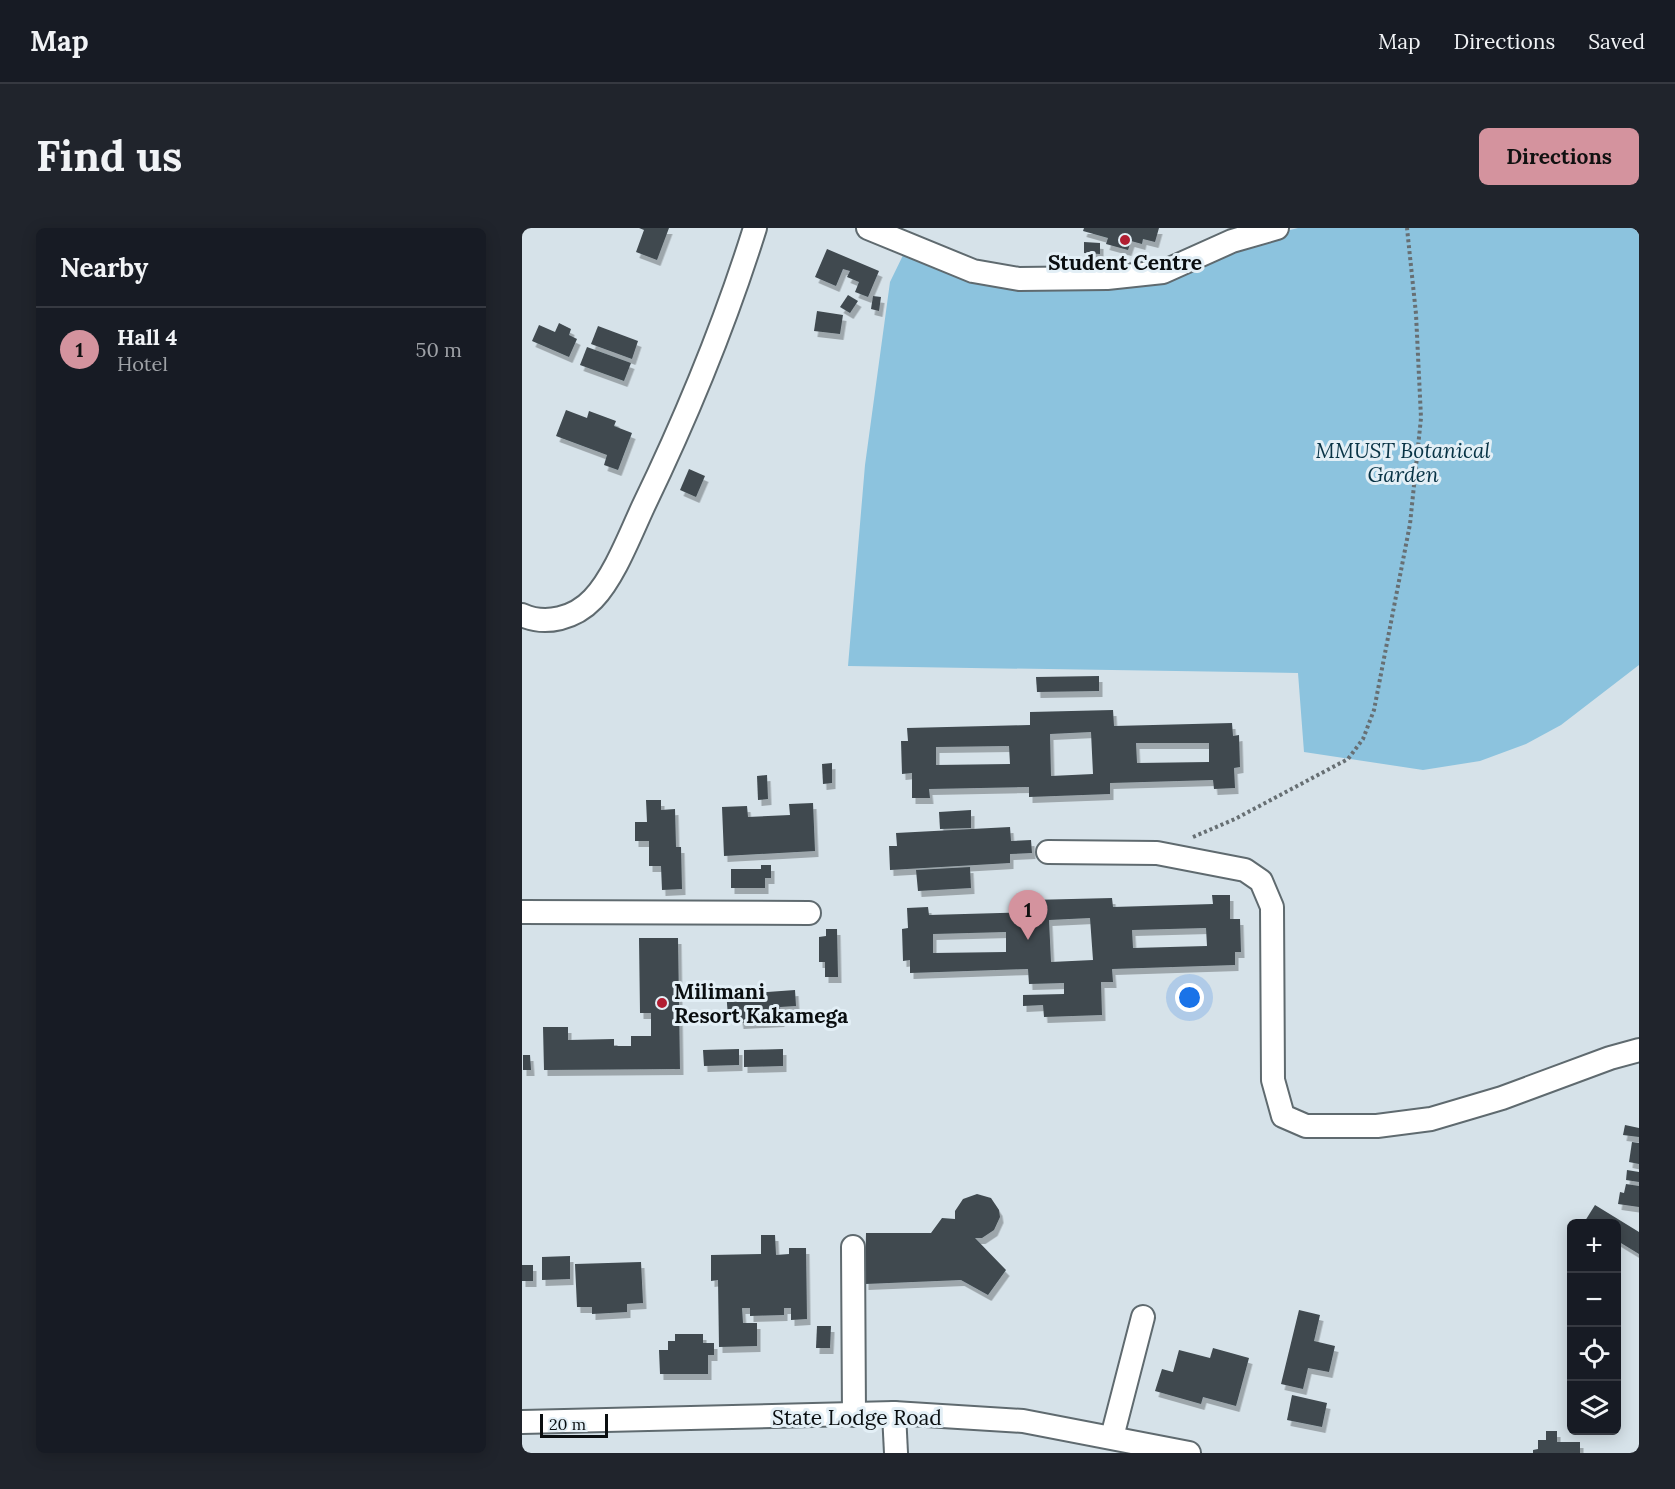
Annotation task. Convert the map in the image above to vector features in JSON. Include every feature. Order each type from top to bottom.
[{"type":"street","points":[[522,615],[530,619],[556,620],[577,612],[594,598],[616,563],[683,424],[737,288],[755,228]]},
{"type":"street","points":[[868,228],[973,271],[1019,279],[1107,278],[1163,272],[1232,241],[1277,228]]},
{"type":"street","points":[[1048,852],[1157,853],[1245,870],[1261,882],[1272,907],[1273,1080],[1283,1116],[1306,1126],[1377,1126],[1431,1119],[1502,1098],[1610,1058],[1639,1050]]},
{"type":"street","points":[[522,912],[809,914]]},
{"type":"street","points":[[853,1247],[854,1415]]},
{"type":"street","points":[[1112,1437],[1143,1317]]},
{"type":"street","points":[[894,1413],[896,1453]]},
{"type":"street","name":"State Lodge Road","points":[[522,1422],[894,1413],[1023,1420],[1189,1453]]},
{"type":"path","points":[[1157,853],[1234,819],[1348,759],[1364,740],[1374,710],[1410,524],[1421,418],[1416,314],[1407,228]]},
{"type":"green space","name":"MMUST Botanical Garden","points":[[1298,228],[1639,228],[1639,665],[1561,725],[1526,744],[1480,761],[1423,770],[1304,752],[1298,673],[848,666],[865,465],[890,282],[908,245],[972,273],[1107,281]]},
{"type":"building","points":[[639,228],[669,228],[657,260],[636,252],[644,230]]},
{"type":"building","name":"Student Centre","points":[[1084,228],[1159,228],[1155,242],[1143,239],[1142,244],[1131,241],[1128,250],[1106,244],[1108,238],[1083,231]]},
{"type":"building","points":[[1084,242],[1100,243],[1100,254],[1084,253]]},
{"type":"building","points":[[827,249],[879,271],[868,297],[855,292],[859,282],[847,277],[850,271],[843,269],[836,286],[815,277]]},
{"type":"building","points":[[848,295],[858,301],[850,313],[840,307]]},
{"type":"building","points":[[873,296],[881,297],[879,311],[871,309]]},
{"type":"building","points":[[817,311],[843,315],[840,334],[814,331]]},
{"type":"building","points":[[559,323],[571,329],[569,335],[577,339],[569,357],[532,341],[539,325],[555,332]]},
{"type":"building","points":[[598,326],[638,341],[632,359],[591,344]]},
{"type":"building","points":[[587,347],[631,363],[624,381],[580,365]]},
{"type":"building","points":[[566,410],[587,418],[589,411],[616,421],[614,426],[632,433],[618,470],[604,465],[607,455],[556,436]]},
{"type":"building","points":[[689,469],[705,476],[696,497],[680,490]]},
{"type":"building","points":[[1099,676],[1099,691],[1037,692],[1036,677]]},
{"type":"building","points":[[1113,710],[1114,726],[1232,723],[1233,736],[1239,735],[1240,767],[1234,768],[1235,788],[1214,789],[1213,780],[1110,783],[1110,794],[1029,797],[1029,787],[929,789],[930,798],[912,798],[912,773],[902,774],[901,741],[908,741],[907,728],[1030,725],[1030,712]],"holes":[[[1091,732],[1093,774],[1051,776],[1050,734]],[[1136,743],[1209,743],[1209,762],[1137,763]],[[1009,746],[1010,764],[936,765],[936,747]]]},
{"type":"building","points":[[832,763],[832,783],[823,784],[822,764]]},
{"type":"building","points":[[767,775],[768,799],[758,800],[757,776]]},
{"type":"building","points":[[646,800],[661,800],[661,810],[675,809],[676,847],[681,847],[682,889],[662,890],[661,866],[649,866],[649,841],[635,841],[635,822],[647,822]]},
{"type":"building","points":[[813,803],[815,851],[724,856],[722,807],[747,806],[748,817],[790,815],[789,804]]},
{"type":"building","points":[[971,810],[971,828],[940,829],[939,812]]},
{"type":"building","points":[[1010,827],[1011,841],[1031,840],[1032,853],[1010,854],[1010,863],[890,870],[889,846],[897,846],[896,833]]},
{"type":"building","points":[[761,865],[771,865],[771,878],[765,878],[765,888],[731,888],[731,869],[761,869]]},
{"type":"building","points":[[970,867],[971,888],[918,891],[916,870]]},
{"type":"building","points":[[1212,895],[1230,895],[1230,919],[1240,919],[1241,952],[1235,952],[1235,965],[1112,969],[1113,982],[1101,982],[1102,1015],[1044,1017],[1043,1005],[1023,1006],[1023,995],[1064,994],[1064,983],[1029,984],[1028,969],[910,973],[910,960],[903,961],[902,929],[908,928],[907,908],[928,907],[929,915],[1031,912],[1031,900],[1112,898],[1113,907],[1213,904]],"holes":[[[1090,918],[1093,960],[1051,962],[1049,920]],[[1206,928],[1207,946],[1133,948],[1132,930]],[[1006,932],[1006,952],[933,953],[933,934]]]},
{"type":"building","points":[[826,929],[837,929],[838,977],[825,977],[825,962],[819,962],[819,937],[826,936]]},
{"type":"building","points":[[639,938],[678,938],[680,1069],[544,1070],[543,1027],[568,1027],[568,1040],[614,1039],[614,1046],[631,1046],[631,1036],[651,1036],[651,1013],[640,1013]]},
{"type":"building","points":[[740,989],[740,994],[795,990],[796,1006],[780,1007],[781,1021],[740,1023],[739,1016],[728,1017],[726,990]]},
{"type":"building","points":[[739,1049],[739,1065],[704,1066],[703,1050]]},
{"type":"building","points":[[783,1049],[783,1066],[744,1067],[744,1050]]},
{"type":"building","points":[[523,1055],[530,1055],[531,1070],[523,1070]]},
{"type":"building","points":[[1625,1125],[1639,1128],[1639,1137],[1623,1135]]},
{"type":"building","points":[[1632,1142],[1639,1143],[1639,1164],[1629,1162]]},
{"type":"building","points":[[1627,1170],[1639,1172],[1639,1182],[1626,1180]]},
{"type":"building","points":[[1626,1184],[1639,1186],[1639,1207],[1618,1204],[1620,1192],[1624,1193]]},
{"type":"building","points":[[977,1194],[991,1198],[999,1210],[1000,1217],[994,1230],[982,1238],[975,1238],[1006,1270],[988,1295],[961,1280],[865,1284],[866,1233],[931,1233],[942,1218],[955,1219],[955,1211],[963,1199]]},
{"type":"building","points":[[1595,1205],[1618,1219],[1586,1219]]},
{"type":"building","points":[[1621,1221],[1639,1232],[1639,1254],[1621,1243]]},
{"type":"building","points":[[761,1235],[775,1235],[776,1255],[789,1254],[789,1248],[806,1248],[807,1319],[791,1320],[791,1308],[784,1308],[784,1315],[750,1316],[750,1308],[742,1308],[743,1323],[757,1323],[757,1346],[719,1347],[718,1280],[711,1281],[711,1255],[761,1254]]},
{"type":"building","points":[[570,1256],[570,1279],[542,1280],[542,1257]]},
{"type":"building","points":[[641,1262],[643,1303],[627,1304],[627,1312],[592,1314],[592,1307],[577,1307],[575,1264]]},
{"type":"building","points":[[522,1265],[533,1265],[533,1281],[522,1281]]},
{"type":"building","points":[[1299,1310],[1320,1315],[1314,1341],[1335,1346],[1329,1372],[1308,1368],[1303,1389],[1281,1384]]},
{"type":"building","points":[[817,1326],[831,1326],[830,1348],[816,1348]]},
{"type":"building","points":[[675,1334],[703,1334],[703,1343],[714,1343],[714,1355],[708,1355],[708,1374],[660,1374],[659,1350],[668,1350],[668,1341],[675,1341]]},
{"type":"building","points":[[1213,1348],[1249,1358],[1236,1406],[1203,1397],[1201,1404],[1155,1391],[1162,1369],[1173,1372],[1179,1350],[1210,1358]]},
{"type":"building","points":[[1292,1395],[1327,1403],[1322,1427],[1287,1420]]},
{"type":"building","points":[[1546,1431],[1557,1431],[1557,1442],[1580,1442],[1580,1453],[1533,1453],[1533,1450],[1538,1449],[1538,1440],[1546,1440]]},
{"type":"place","name":"Student Centre","points":[[1125,240]]},
{"type":"place","name":"Hall 4","points":[[1028,940]]},
{"type":"place","name":"Milimani Resort Kakamega","points":[[662,1003]]}]
